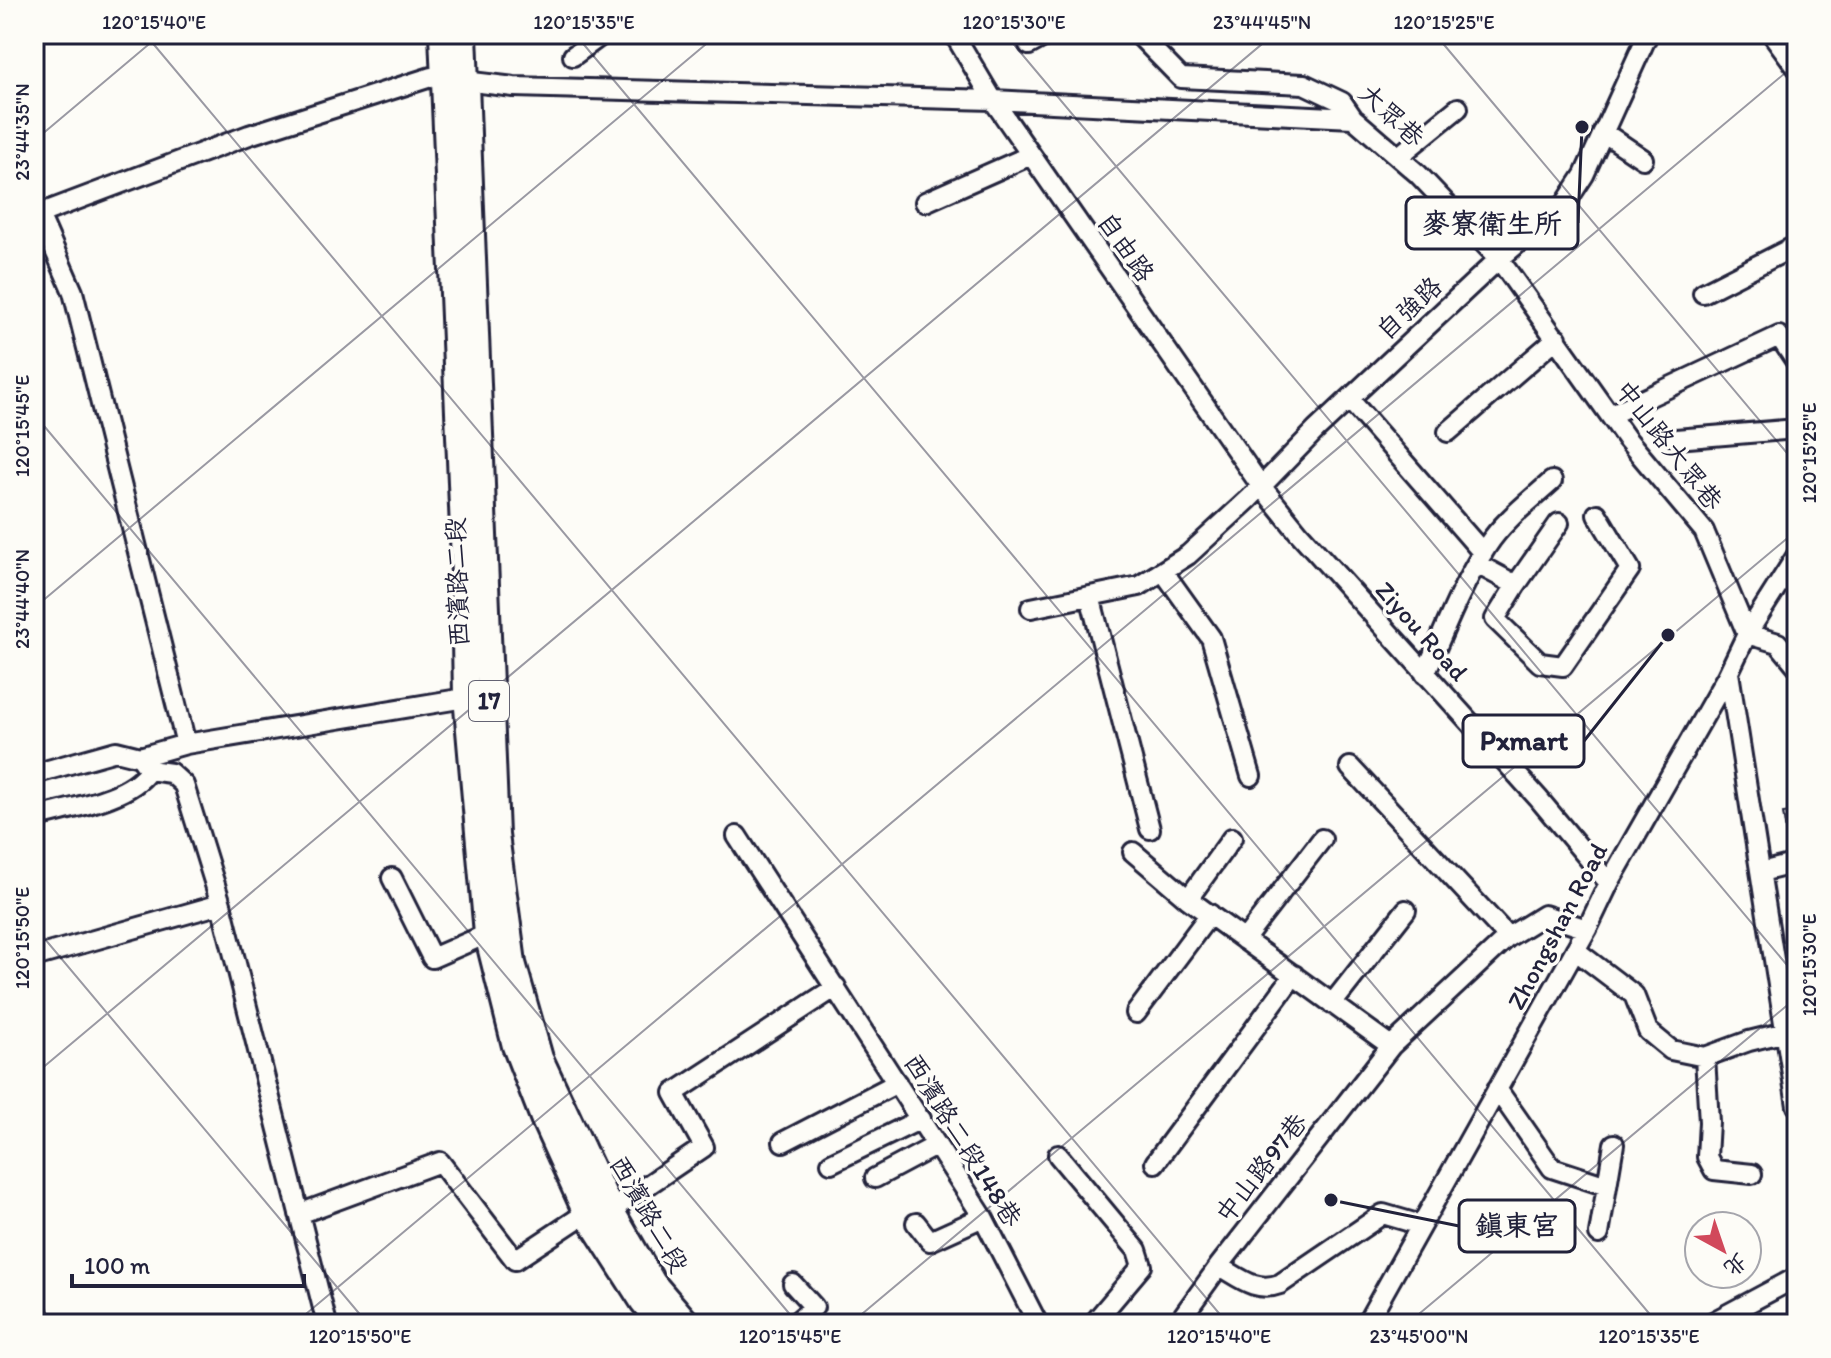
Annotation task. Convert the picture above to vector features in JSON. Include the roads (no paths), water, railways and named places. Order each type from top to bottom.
[{"type":"main road","name":"西濱路二段","points":[[442,34],[454,79],[487,934],[515,1046],[543,1118],[586,1213],[643,1302],[661,1324]]},
{"type":"main road","name":"西濱路二段","points":[[454,79],[464,34]]},
{"type":"main road","name":"西濱路二段","points":[[478,696],[513,963],[540,1058],[611,1210],[653,1283],[688,1324]]},
{"type":"main road","points":[[34,1312],[39,1324]]},
{"type":"street","points":[[573,56],[603,34]]},
{"type":"street","name":"自由路","points":[[954,34],[993,100],[1261,486]]},
{"type":"street","points":[[1029,45],[1049,34]]},
{"type":"street","name":"大眾巷","points":[[1138,34],[1181,78],[1304,84],[1342,102],[1353,118],[1399,156],[1499,259]]},
{"type":"street","name":"自強路","points":[[1031,608],[1139,586],[1188,555],[1499,259],[1565,204],[1584,175],[1648,34]]},
{"type":"street","points":[[1774,35],[1797,68]]},
{"type":"street","points":[[186,744],[73,292],[36,215],[249,135],[431,77],[514,87],[993,100],[1353,118]]},
{"type":"street","points":[[1399,156],[1458,108]]},
{"type":"street","points":[[1603,132],[1643,159]]},
{"type":"street","points":[[925,202],[1031,155]]},
{"type":"street","points":[[1703,293],[1797,245]]},
{"type":"street","name":"中山路大眾巷","points":[[1499,259],[1610,415],[1704,531],[1747,634]]},
{"type":"street","points":[[1610,415],[1779,336],[1797,363]]},
{"type":"street","points":[[1448,432],[1557,338]]},
{"type":"street","points":[[1349,399],[1480,559],[1516,585]]},
{"type":"street","name":"中山路大眾巷","points":[[1676,439],[1797,429]]},
{"type":"street","points":[[1425,674],[1456,602],[1488,544],[1523,506],[1552,481]]},
{"type":"street","name":"Ziyou Road","points":[[1261,486],[1299,533],[1538,798],[1609,883]]},
{"type":"street","points":[[1559,523],[1495,619],[1540,663],[1563,666],[1630,569],[1597,514]]},
{"type":"street","name":"Zhongshan Road","points":[[1366,1324],[1587,929],[1609,883],[1729,673],[1747,634],[1797,555]]},
{"type":"street","points":[[1163,571],[1211,638],[1251,776]]},
{"type":"street","points":[[1090,596],[1150,829]]},
{"type":"street","points":[[1747,634],[1778,643],[1797,666]]},
{"type":"street","points":[[1729,673],[1761,872],[1791,1030],[1797,1106]]},
{"type":"street","points":[[145,764],[186,744],[478,696]]},
{"type":"street","points":[[34,774],[116,751],[171,773],[184,785],[221,904],[327,1324]]},
{"type":"street","points":[[34,818],[127,791],[142,781],[145,764]]},
{"type":"street","points":[[1350,767],[1508,937]]},
{"type":"street","name":"西濱路二段148巷","points":[[737,836],[983,1217],[1038,1324]]},
{"type":"street","points":[[1188,899],[1232,838]]},
{"type":"street","points":[[1244,940],[1322,839]]},
{"type":"street","points":[[1133,852],[1188,899],[1391,1046]]},
{"type":"street","points":[[1761,872],[1797,863]]},
{"type":"street","points":[[392,878],[432,958],[487,934]]},
{"type":"street","points":[[34,957],[221,904]]},
{"type":"street","points":[[1332,1004],[1406,910]]},
{"type":"street","points":[[1136,1013],[1210,914]]},
{"type":"street","name":"中山路97巷","points":[[1177,1324],[1391,1046],[1508,937],[1544,915],[1587,929]]},
{"type":"street","points":[[1575,950],[1634,995],[1648,1031],[1671,1050],[1705,1057],[1791,1030]]},
{"type":"street","points":[[1155,1163],[1294,975]]},
{"type":"street","points":[[611,1210],[704,1147],[674,1093],[836,987]]},
{"type":"street","points":[[1705,1057],[1709,1122],[1707,1157],[1714,1170],[1752,1174]]},
{"type":"street","points":[[783,1142],[897,1083]]},
{"type":"street","points":[[1497,1089],[1552,1168],[1607,1186]]},
{"type":"street","points":[[831,1163],[921,1119]]},
{"type":"street","points":[[1599,1234],[1614,1144]]},
{"type":"street","points":[[875,1178],[937,1145]]},
{"type":"street","points":[[1058,1155],[1137,1250],[1142,1266],[1093,1324]]},
{"type":"street","points":[[299,1214],[440,1162],[515,1260],[586,1213]]},
{"type":"street","points":[[1219,1266],[1257,1289],[1271,1287],[1383,1214],[1421,1225]]},
{"type":"street","points":[[916,1223],[930,1241],[983,1217]]},
{"type":"street","points":[[1709,1324],[1797,1277]]},
{"type":"street","points":[[793,1284],[814,1307],[794,1324]]},
{"type":"place","name":"麥寮衛生所","points":[[1582,127]]},
{"type":"place","name":"Pxmart","points":[[1668,635]]},
{"type":"place","name":"鎮東宮","points":[[1331,1200]]}]
